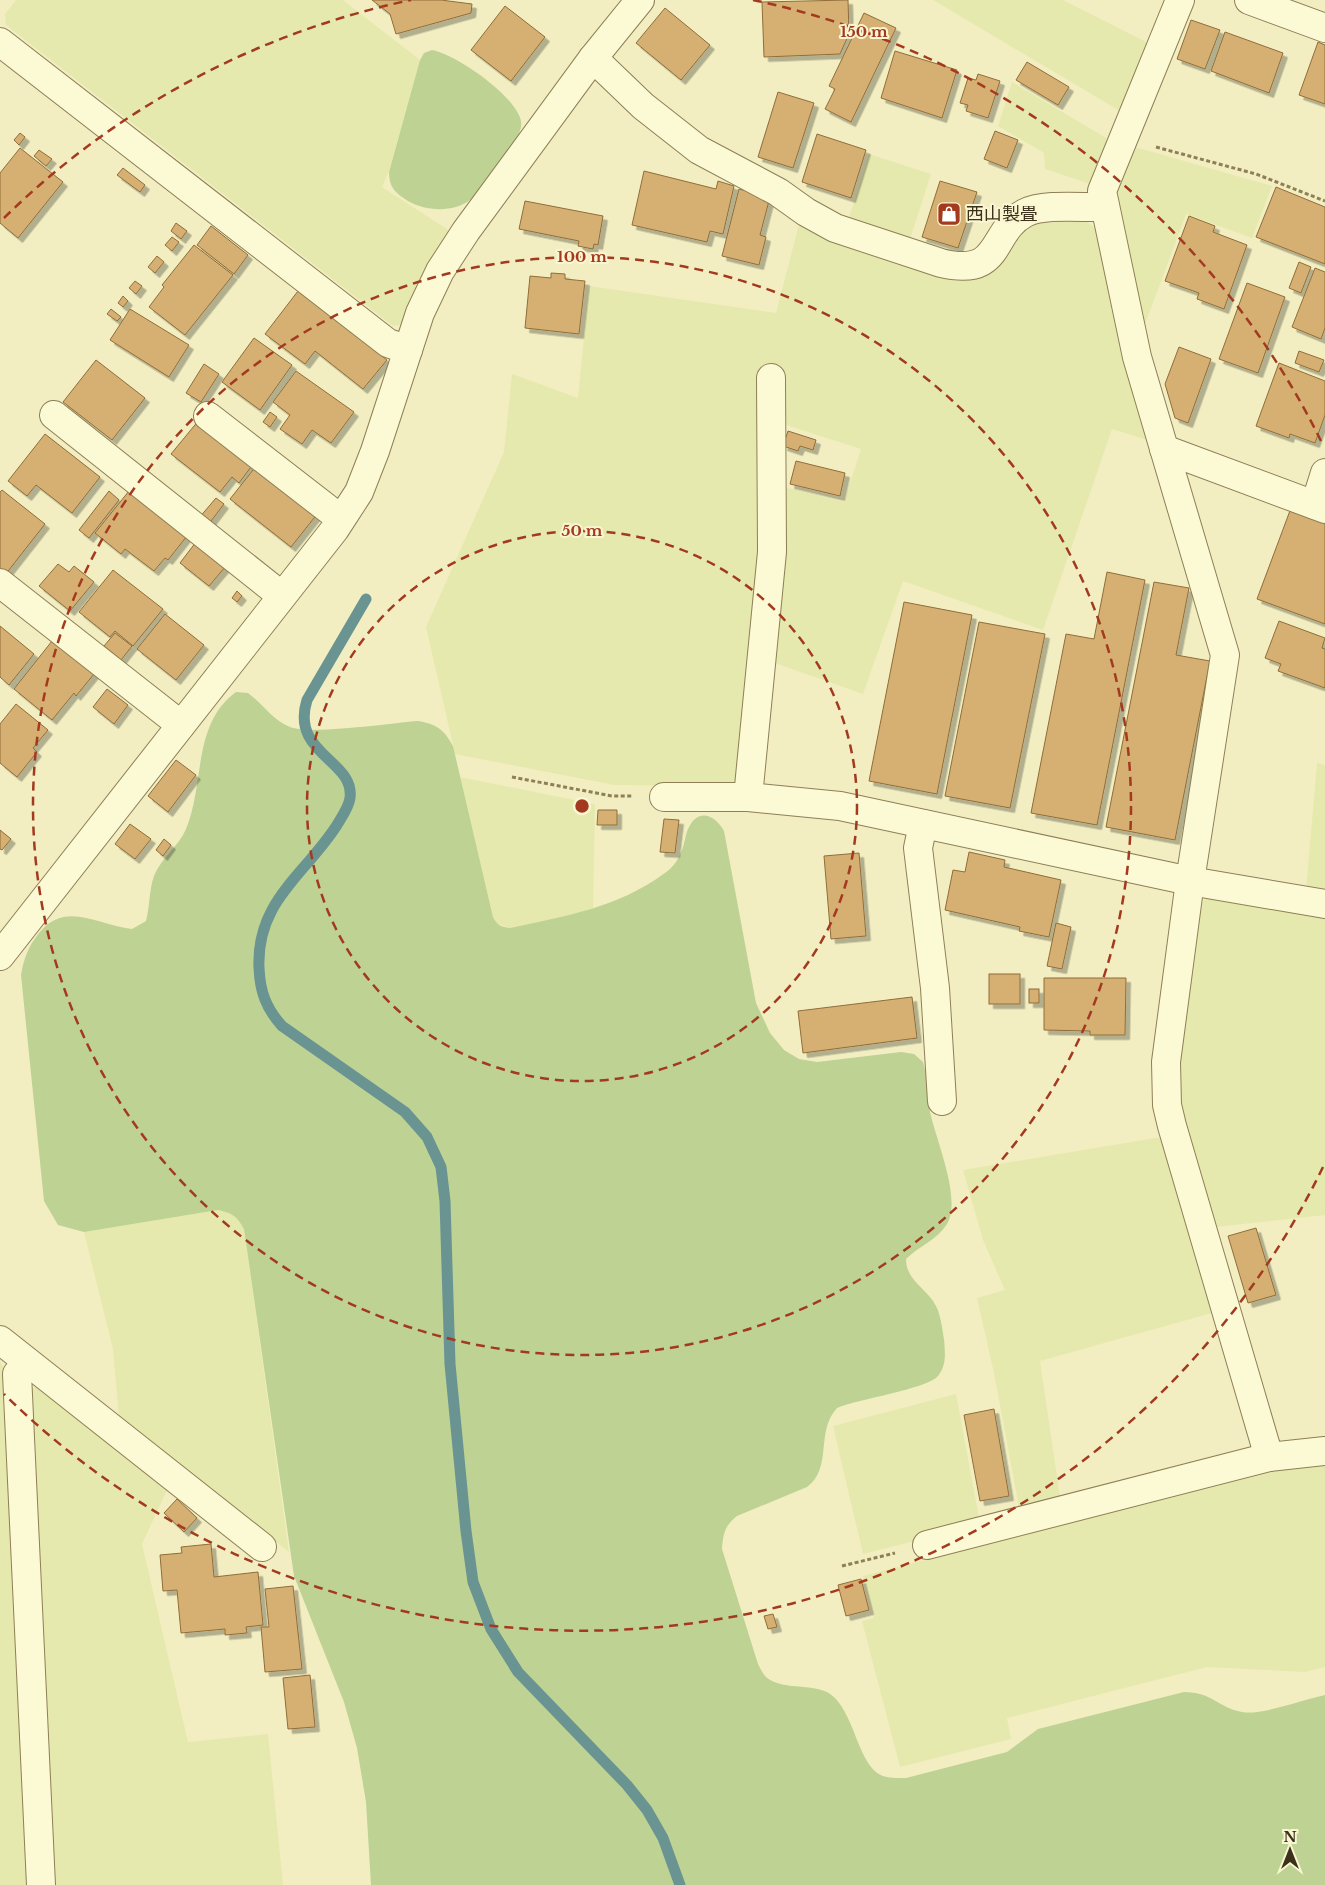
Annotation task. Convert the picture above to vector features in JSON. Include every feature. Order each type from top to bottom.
[{"type":"street","points":[[0,956],[341,520],[363,484],[420,313],[440,271],[466,231],[593,58],[640,0]]},
{"type":"street","points":[[1180,0],[1102,191],[1137,357],[1225,655],[1190,881],[1166,1062],[1167,1105],[1269,1457]]},
{"type":"street","points":[[1249,0],[1325,28]]},
{"type":"street","points":[[0,42],[388,343],[408,350]]},
{"type":"street","points":[[593,58],[649,112],[699,150],[778,192],[806,212],[835,228],[941,263],[956,266],[972,265],[986,259],[997,248],[1014,222],[1025,213],[1039,209],[1105,208]]},
{"type":"street","points":[[748,797],[772,552],[771,378]]},
{"type":"street","points":[[54,415],[282,596]]},
{"type":"street","points":[[208,416],[341,520]]},
{"type":"street","points":[[1164,449],[1320,507],[1325,472]]},
{"type":"street","points":[[0,583],[181,725]]},
{"type":"street","points":[[664,797],[748,797],[840,806],[1190,881],[1325,904]]},
{"type":"street","points":[[923,824],[918,848],[935,988],[942,1101]]},
{"type":"street","points":[[0,1340],[262,1548]]},
{"type":"street","points":[[27,1362],[17,1374],[41,1885]]},
{"type":"street","points":[[927,1545],[1269,1457],[1325,1451]]},
{"type":"path","points":[[1124,139],[1256,174],[1325,201]]},
{"type":"path","points":[[512,777],[612,796],[664,797]]},
{"type":"path","points":[[842,1566],[927,1545]]},
{"type":"green space","points":[[16,0],[343,0],[420,60],[389,171],[382,187],[450,231],[403,324],[393,326],[6,25],[5,14]]},
{"type":"green space","points":[[933,0],[1063,0],[1148,43],[1120,111]]},
{"type":"green space","points":[[432,50],[455,59],[484,78],[508,100],[517,111],[521,121],[518,136],[482,187],[470,200],[447,209],[431,209],[408,201],[394,189],[389,177],[420,60],[424,53]]},
{"type":"green space","points":[[1012,82],[1108,139],[1090,184],[1045,169],[1044,153],[998,126]]},
{"type":"green space","points":[[1135,147],[1272,186],[1252,238],[1186,214],[1144,327],[1116,192]]},
{"type":"green space","points":[[869,154],[931,174],[910,239],[849,218]]},
{"type":"green space","points":[[1086,221],[1096,229],[1123,360],[1147,440],[1112,429],[1043,630],[903,581],[863,694],[772,662],[784,487],[844,502],[861,449],[783,424],[762,522],[739,778],[730,786],[614,785],[455,754],[426,627],[504,452],[512,374],[578,398],[589,286],[776,313],[799,224],[829,240],[862,253],[955,281],[976,279],[994,270],[1008,256],[1023,231],[1031,226],[1041,223]]},
{"type":"green space","points":[[236,692],[248,693],[278,721],[290,727],[300,729],[333,729],[418,721],[435,726],[443,731],[453,746],[493,917],[498,924],[504,927],[510,928],[571,914],[609,903],[628,895],[672,867],[680,855],[693,821],[702,816],[712,818],[717,821],[724,831],[756,1003],[770,1033],[784,1050],[799,1059],[817,1062],[901,1052],[914,1054],[923,1062],[930,1112],[950,1185],[951,1213],[943,1230],[906,1259],[909,1273],[938,1310],[944,1339],[945,1354],[943,1367],[938,1376],[921,1385],[837,1408],[830,1418],[820,1470],[815,1479],[807,1487],[737,1516],[727,1526],[722,1549],[758,1664],[766,1677],[782,1684],[820,1689],[835,1698],[847,1716],[870,1765],[879,1774],[894,1778],[906,1778],[1007,1752],[1038,1729],[1184,1692],[1209,1697],[1234,1710],[1250,1713],[1325,1695],[1325,1885],[371,1885],[366,1802],[357,1748],[344,1702],[294,1576],[244,1229],[234,1216],[218,1210],[84,1232],[58,1225],[44,1201],[21,975],[27,953],[39,933],[49,923],[60,918],[82,917],[132,929],[146,921],[154,876],[161,863],[183,835],[192,812],[202,756],[212,721],[222,705]]},
{"type":"green space","points":[[1317,763],[1325,765],[1325,893],[1306,890]]},
{"type":"green space","points":[[460,777],[595,804],[593,910],[510,928],[496,923]]},
{"type":"green space","points":[[1210,896],[1325,915],[1325,1215],[1216,1227],[1185,1123],[1179,1083],[1201,903]]},
{"type":"green space","points":[[1161,1137],[1212,1313],[1040,1361],[1060,1497],[1019,1507],[994,1373],[977,1298],[1005,1290],[983,1240],[963,1170]]},
{"type":"green space","points":[[218,1210],[231,1212],[244,1229],[289,1552],[119,1417],[113,1349],[84,1232]]},
{"type":"green space","points":[[0,1361],[3,1367],[27,1885],[0,1885]]},
{"type":"green space","points":[[36,1387],[167,1490],[142,1544],[188,1742],[268,1734],[283,1885],[55,1885],[31,1389]]},
{"type":"green space","points":[[956,1394],[979,1518],[926,1538],[863,1554],[833,1426]]},
{"type":"green space","points":[[1325,1465],[1325,1667],[1305,1672],[1207,1667],[1007,1718],[1011,1739],[900,1767],[862,1621],[874,1618],[863,1576],[1271,1471]]},
{"type":"building","points":[[372,0],[441,0],[472,4],[471,13],[396,34],[390,14]]},
{"type":"building","points":[[848,0],[849,34],[840,54],[764,57],[762,2]]},
{"type":"building","points":[[505,6],[545,37],[511,81],[471,50]]},
{"type":"building","points":[[665,8],[710,45],[681,80],[636,43]]},
{"type":"building","points":[[864,13],[896,28],[851,122],[825,109],[835,89],[829,86]]},
{"type":"building","points":[[1191,20],[1220,30],[1205,69],[1177,59]]},
{"type":"building","points":[[1225,32],[1283,53],[1269,93],[1211,71]]},
{"type":"building","points":[[1318,42],[1325,45],[1325,104],[1299,95]]},
{"type":"building","points":[[895,51],[957,70],[942,118],[881,98]]},
{"type":"building","points":[[1027,62],[1069,87],[1058,105],[1016,80]]},
{"type":"building","points":[[978,74],[1000,81],[988,118],[966,111],[968,105],[960,103],[968,78],[976,80]]},
{"type":"building","points":[[778,92],[814,103],[793,168],[758,157]]},
{"type":"building","points":[[995,131],[1018,140],[1007,168],[984,159]]},
{"type":"building","points":[[20,133],[25,137],[19,145],[14,140]]},
{"type":"building","points":[[817,134],[866,150],[851,198],[802,182]]},
{"type":"building","points":[[20,148],[63,182],[18,238],[0,223],[0,173]]},
{"type":"building","points":[[39,150],[52,159],[46,166],[34,156]]},
{"type":"building","points":[[123,168],[145,185],[140,192],[117,175]]},
{"type":"building","points":[[644,171],[716,189],[718,181],[734,186],[723,234],[710,231],[707,242],[632,225]]},
{"type":"building","name":"西山製畳","points":[[940,181],[977,192],[958,248],[922,237]]},
{"type":"building","points":[[1276,187],[1325,207],[1325,264],[1256,237]]},
{"type":"building","points":[[739,189],[770,197],[760,235],[766,237],[759,265],[722,256]]},
{"type":"building","points":[[525,201],[603,216],[598,245],[594,244],[593,249],[578,246],[579,241],[519,229]]},
{"type":"building","points":[[1189,216],[1215,226],[1213,232],[1247,245],[1224,309],[1197,299],[1199,293],[1165,281]]},
{"type":"building","points":[[176,223],[187,231],[181,239],[171,231]]},
{"type":"building","points":[[211,226],[248,255],[234,274],[197,245]]},
{"type":"building","points":[[172,237],[179,242],[172,251],[165,245]]},
{"type":"building","points":[[194,245],[233,275],[185,335],[149,307],[164,287],[162,285]]},
{"type":"building","points":[[157,256],[164,262],[155,273],[148,267]]},
{"type":"building","points":[[1299,262],[1311,267],[1301,293],[1289,288]]},
{"type":"building","points":[[1315,268],[1325,272],[1325,328],[1321,339],[1292,327]]},
{"type":"building","points":[[551,273],[565,274],[565,279],[585,281],[579,334],[525,328],[530,276],[551,278]]},
{"type":"building","points":[[135,281],[142,286],[136,294],[129,288]]},
{"type":"building","points":[[1247,283],[1285,297],[1258,373],[1219,359]]},
{"type":"building","points":[[298,291],[387,360],[363,389],[315,351],[305,364],[265,334]]},
{"type":"building","points":[[123,296],[128,301],[123,307],[118,303]]},
{"type":"building","points":[[111,309],[121,317],[117,321],[107,314]]},
{"type":"building","points":[[130,309],[189,345],[169,377],[110,340]]},
{"type":"building","points":[[254,338],[292,365],[260,410],[222,382]]},
{"type":"building","points":[[1179,347],[1211,359],[1188,423],[1175,418],[1165,384]]},
{"type":"building","points":[[1299,351],[1324,360],[1319,372],[1295,363]]},
{"type":"building","points":[[96,360],[145,398],[112,440],[63,402]]},
{"type":"building","points":[[1279,363],[1325,381],[1325,415],[1315,443],[1290,434],[1289,438],[1256,426]]},
{"type":"building","points":[[204,364],[219,374],[201,402],[186,393]]},
{"type":"building","points":[[296,371],[354,412],[331,443],[312,430],[302,444],[280,429],[290,415],[273,402]]},
{"type":"building","points":[[270,412],[277,417],[270,427],[263,422]]},
{"type":"building","points":[[199,420],[254,463],[239,483],[232,477],[220,492],[171,454]]},
{"type":"building","points":[[788,431],[816,440],[813,450],[800,446],[798,451],[783,446]]},
{"type":"building","points":[[45,434],[100,477],[72,513],[36,485],[27,496],[8,481]]},
{"type":"building","points":[[796,461],[845,473],[840,496],[790,484]]},
{"type":"building","points":[[257,465],[318,513],[291,547],[230,499]]},
{"type":"building","points":[[2,490],[45,524],[5,575],[0,571],[0,492]]},
{"type":"building","points":[[109,491],[119,500],[89,538],[79,530]]},
{"type":"building","points":[[129,491],[187,536],[168,560],[165,558],[154,571],[125,549],[121,554],[95,533]]},
{"type":"building","points":[[216,498],[224,504],[208,525],[199,518]]},
{"type":"building","points":[[1291,508],[1325,520],[1325,624],[1257,599]]},
{"type":"building","points":[[196,542],[226,566],[209,586],[180,563]]},
{"type":"building","points":[[58,564],[69,572],[74,566],[94,582],[70,611],[39,586]]},
{"type":"building","points":[[113,570],[163,609],[133,646],[115,631],[110,637],[79,612]]},
{"type":"building","points":[[1107,572],[1145,580],[1097,825],[1031,813],[1066,634],[1094,639]]},
{"type":"building","points":[[1154,582],[1189,588],[1176,655],[1210,661],[1175,840],[1106,827]]},
{"type":"building","points":[[237,591],[242,596],[237,602],[232,598]]},
{"type":"building","points":[[904,602],[972,615],[937,794],[869,781]]},
{"type":"building","points":[[165,614],[204,645],[176,680],[137,649]]},
{"type":"building","points":[[1279,621],[1325,638],[1322,648],[1325,649],[1325,688],[1278,671],[1281,664],[1265,658]]},
{"type":"building","points":[[979,622],[1045,634],[1010,808],[945,796]]},
{"type":"building","points":[[0,626],[34,654],[9,685],[0,677]]},
{"type":"building","points":[[115,633],[132,646],[121,660],[104,646]]},
{"type":"building","points":[[52,641],[94,674],[76,696],[74,693],[52,720],[14,689]]},
{"type":"building","points":[[107,689],[128,705],[114,724],[93,707]]},
{"type":"building","points":[[16,704],[48,730],[33,748],[37,752],[17,777],[0,763],[0,724]]},
{"type":"building","points":[[176,760],[196,775],[168,812],[148,796]]},
{"type":"building","points":[[598,810],[617,810],[617,825],[597,825]]},
{"type":"building","points":[[664,819],[679,820],[675,853],[660,852]]},
{"type":"building","points":[[130,824],[151,839],[135,859],[115,844]]},
{"type":"building","points":[[0,830],[11,839],[2,850],[0,849]]},
{"type":"building","points":[[164,839],[171,845],[163,856],[156,850]]},
{"type":"building","points":[[969,852],[1005,860],[1004,867],[1061,880],[1049,937],[1019,931],[1020,927],[945,910],[953,870],[965,872]]},
{"type":"building","points":[[859,853],[866,936],[831,939],[824,856]]},
{"type":"building","points":[[1056,923],[1071,927],[1062,969],[1047,966]]},
{"type":"building","points":[[989,974],[1020,974],[1020,1004],[989,1004]]},
{"type":"building","points":[[1044,978],[1126,978],[1125,1035],[1090,1035],[1090,1031],[1044,1030]]},
{"type":"building","points":[[1029,989],[1039,989],[1039,1003],[1029,1003]]},
{"type":"building","points":[[912,997],[917,1038],[803,1053],[798,1011]]},
{"type":"building","points":[[1256,1228],[1276,1295],[1248,1303],[1228,1236]]},
{"type":"building","points":[[994,1409],[1009,1496],[980,1501],[964,1415]]},
{"type":"building","points":[[177,1499],[197,1518],[184,1532],[164,1513]]},
{"type":"building","points":[[211,1544],[214,1577],[258,1572],[263,1625],[246,1627],[247,1633],[225,1635],[225,1629],[181,1633],[177,1590],[163,1591],[160,1555],[182,1553],[181,1547]]},
{"type":"building","points":[[861,1579],[869,1610],[846,1616],[838,1585]]},
{"type":"building","points":[[293,1586],[302,1669],[265,1672],[261,1627],[269,1627],[265,1589]]},
{"type":"building","points":[[773,1614],[777,1627],[768,1629],[764,1616]]},
{"type":"building","points":[[310,1675],[315,1727],[288,1729],[283,1678]]},
{"type":"waterway","points":[[366,599],[307,700],[304,718],[307,733],[314,745],[343,774],[349,785],[350,798],[347,809],[337,825],[285,890],[265,924],[260,945],[259,968],[262,992],[272,1013],[282,1026],[405,1112],[427,1137],[441,1167],[445,1201],[450,1364],[466,1531],[473,1582],[491,1629],[518,1672],[627,1785],[647,1810],[663,1838],[680,1885]]},
{"type":"place","name":"西山製畳","points":[[949,214]]}]
